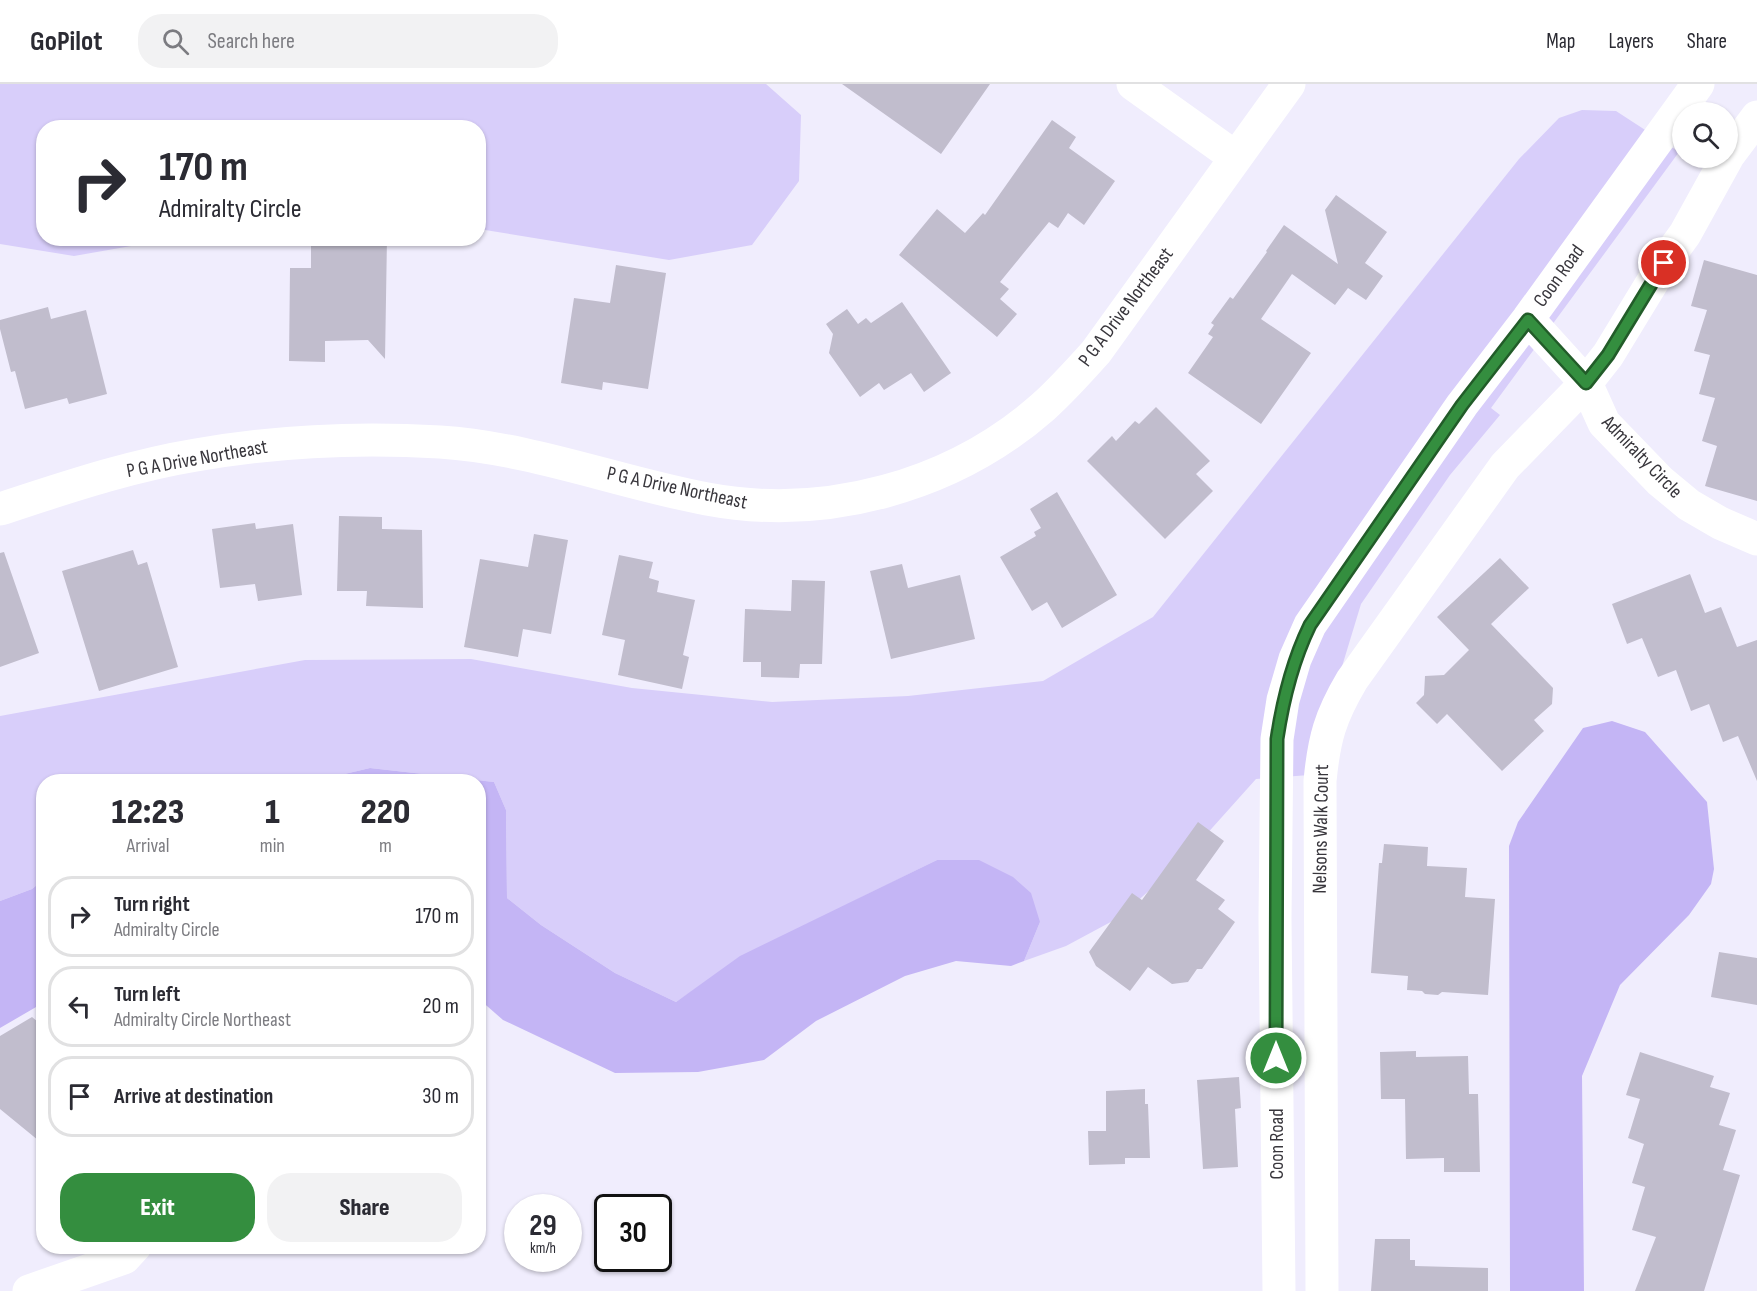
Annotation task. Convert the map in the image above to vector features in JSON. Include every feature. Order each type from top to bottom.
[{"type":"street","points":[[1133,84],[1235,157]]},
{"type":"street","name":"P G A Drive Northeast","points":[[0,509],[99,477],[196,455],[279,444],[364,440],[441,442],[515,451],[706,499],[749,505],[793,505],[842,501],[891,490],[940,472],[979,453],[1034,414],[1070,381],[1096,352],[1289,84]]},
{"type":"street","name":"Coon Road","points":[[1279,1291],[1277,739],[1283,700],[1294,658],[1310,625],[1462,405],[1528,320],[1698,84]]},
{"type":"street","name":"Nelsons Walk Court","points":[[1738,142],[1757,117]]},
{"type":"street","name":"Nelsons Walk Court","points":[[1322,1291],[1320,781],[1323,744],[1334,710],[1352,680],[1505,466],[1586,383],[1608,355],[1664,263],[1685,234],[1721,168]]},
{"type":"street","name":"Admiralty Circle","points":[[1528,320],[1586,383],[1604,423],[1660,481],[1689,505],[1704,514],[1757,539]]},
{"type":"street","points":[[28,1291],[123,1258],[127,1254]]},
{"type":"shaded area","points":[[0,84],[766,84],[801,115],[799,181],[752,245],[669,260],[486,230],[486,120],[36,120],[36,246],[131,246],[74,256],[0,244]]},
{"type":"shaded area","points":[[1582,110],[1616,111],[1672,147],[1672,162],[1491,408],[1500,415],[1450,475],[1361,604],[1309,775],[1256,779],[1187,856],[1120,917],[1066,946],[1024,961],[1040,922],[937,860],[862,897],[707,981],[676,1002],[615,973],[541,925],[507,898],[506,810],[494,782],[486,781],[486,774],[423,774],[370,768],[345,774],[36,774],[36,886],[0,901],[0,716],[305,660],[471,659],[632,688],[772,702],[908,696],[1043,681],[1153,617],[1519,159],[1559,118]]},
{"type":"shaded area","points":[[1612,721],[1645,732],[1707,802],[1714,869],[1711,884],[1689,915],[1620,985],[1582,1076],[1584,1291],[1510,1291],[1509,846],[1518,822],[1583,728]]},
{"type":"shaded area","points":[[370,768],[423,774],[345,774]]},
{"type":"shaded area","points":[[486,781],[494,782],[506,810],[507,898],[541,925],[615,973],[676,1002],[740,956],[937,860],[979,860],[1013,877],[1031,893],[1040,922],[1024,961],[1011,966],[956,961],[905,976],[816,1021],[764,1060],[698,1072],[615,1073],[503,1020],[486,1005]]},
{"type":"shaded area","points":[[36,886],[36,1007],[0,1028],[0,901]]},
{"type":"building","points":[[842,84],[990,84],[941,154]]},
{"type":"building","points":[[1052,120],[1076,137],[1069,148],[1115,181],[1084,225],[1068,213],[1058,228],[1049,222],[1000,282],[1009,289],[1000,299],[1017,314],[997,337],[899,255],[937,209],[965,233],[983,213],[985,215]]},
{"type":"building","points":[[1336,195],[1387,232],[1365,263],[1383,276],[1366,300],[1348,288],[1335,305],[1292,274],[1261,319],[1311,353],[1261,424],[1188,373],[1213,337],[1208,334],[1214,325],[1211,323],[1230,297],[1233,299],[1284,225],[1338,264],[1325,210]]},
{"type":"building","points":[[311,246],[387,246],[385,359],[368,340],[325,341],[325,362],[289,361],[290,268],[311,268]]},
{"type":"building","points":[[1704,260],[1757,275],[1757,501],[1705,486],[1717,446],[1702,441],[1715,398],[1699,394],[1710,355],[1694,351],[1707,310],[1691,306]]},
{"type":"building","points":[[616,265],[666,273],[648,389],[603,382],[602,390],[561,383],[574,298],[610,303]]},
{"type":"building","points":[[902,302],[951,373],[924,392],[911,373],[884,390],[879,383],[860,397],[829,353],[833,334],[826,324],[847,309],[858,324],[866,318],[871,323]]},
{"type":"building","points":[[48,307],[51,319],[86,310],[107,394],[69,404],[67,398],[25,409],[15,371],[11,372],[0,329],[0,320]]},
{"type":"building","points":[[1156,407],[1210,461],[1196,474],[1213,491],[1165,539],[1087,461],[1112,436],[1116,441],[1135,421],[1139,424]]},
{"type":"building","points":[[1057,492],[1117,595],[1062,628],[1047,602],[1032,611],[1000,557],[1036,536],[1034,532],[1041,528],[1030,509]]},
{"type":"building","points":[[339,516],[382,517],[382,529],[422,530],[423,608],[366,606],[367,591],[337,591]]},
{"type":"building","points":[[255,523],[256,529],[293,524],[302,595],[258,601],[255,584],[220,588],[212,529]]},
{"type":"building","points":[[534,534],[568,540],[551,634],[523,629],[518,657],[464,647],[480,559],[528,567]]},
{"type":"building","points":[[133,550],[138,565],[147,562],[178,667],[99,691],[62,571]]},
{"type":"building","points":[[4,552],[39,653],[0,667],[0,553]]},
{"type":"building","points":[[619,555],[653,562],[649,578],[659,581],[657,592],[695,600],[683,655],[689,657],[682,689],[618,675],[625,640],[602,635]]},
{"type":"building","points":[[1500,558],[1529,588],[1491,624],[1553,688],[1552,704],[1534,720],[1544,731],[1502,771],[1447,714],[1437,724],[1416,703],[1424,695],[1425,676],[1444,675],[1469,650],[1437,617]]},
{"type":"building","points":[[902,564],[908,588],[960,575],[975,639],[891,659],[870,571]]},
{"type":"building","points":[[1690,574],[1705,613],[1721,607],[1737,647],[1757,640],[1757,781],[1738,736],[1723,742],[1709,704],[1691,711],[1676,670],[1658,677],[1642,638],[1627,644],[1612,604]]},
{"type":"building","points":[[792,580],[825,581],[822,664],[800,664],[799,678],[761,677],[761,662],[743,662],[745,609],[791,611]]},
{"type":"building","points":[[1198,822],[1224,841],[1196,880],[1225,900],[1218,909],[1235,922],[1202,969],[1197,969],[1188,982],[1172,984],[1148,967],[1130,991],[1096,966],[1089,952],[1132,893],[1142,900]]},
{"type":"building","points":[[1384,844],[1428,847],[1427,866],[1467,868],[1465,897],[1495,899],[1488,995],[1442,992],[1438,995],[1425,994],[1422,991],[1407,990],[1408,976],[1371,973],[1379,863],[1382,863]]},
{"type":"building","points":[[1719,952],[1757,958],[1757,1005],[1711,997]]},
{"type":"building","points":[[32,1017],[36,1020],[36,1138],[0,1109],[0,1036]]},
{"type":"building","points":[[1416,1051],[1416,1057],[1468,1056],[1469,1094],[1478,1094],[1480,1172],[1444,1172],[1444,1158],[1406,1159],[1405,1099],[1381,1099],[1380,1052]]},
{"type":"building","points":[[1640,1052],[1714,1076],[1710,1087],[1730,1093],[1719,1125],[1736,1130],[1723,1170],[1740,1175],[1704,1291],[1635,1291],[1656,1237],[1632,1230],[1645,1187],[1632,1183],[1644,1144],[1628,1138],[1640,1099],[1626,1095]]},
{"type":"building","points":[[1239,1077],[1241,1108],[1235,1109],[1238,1167],[1203,1169],[1197,1080]]},
{"type":"building","points":[[1145,1089],[1145,1104],[1148,1104],[1150,1158],[1125,1158],[1125,1164],[1089,1165],[1088,1131],[1106,1131],[1106,1091]]},
{"type":"building","points":[[1375,1239],[1410,1239],[1410,1260],[1415,1260],[1415,1266],[1488,1268],[1488,1291],[1371,1291]]},
{"type":"route","points":[[1276,1058],[1277,739],[1283,700],[1294,658],[1310,625],[1462,405],[1528,320],[1586,383],[1608,355],[1664,263]]}]
